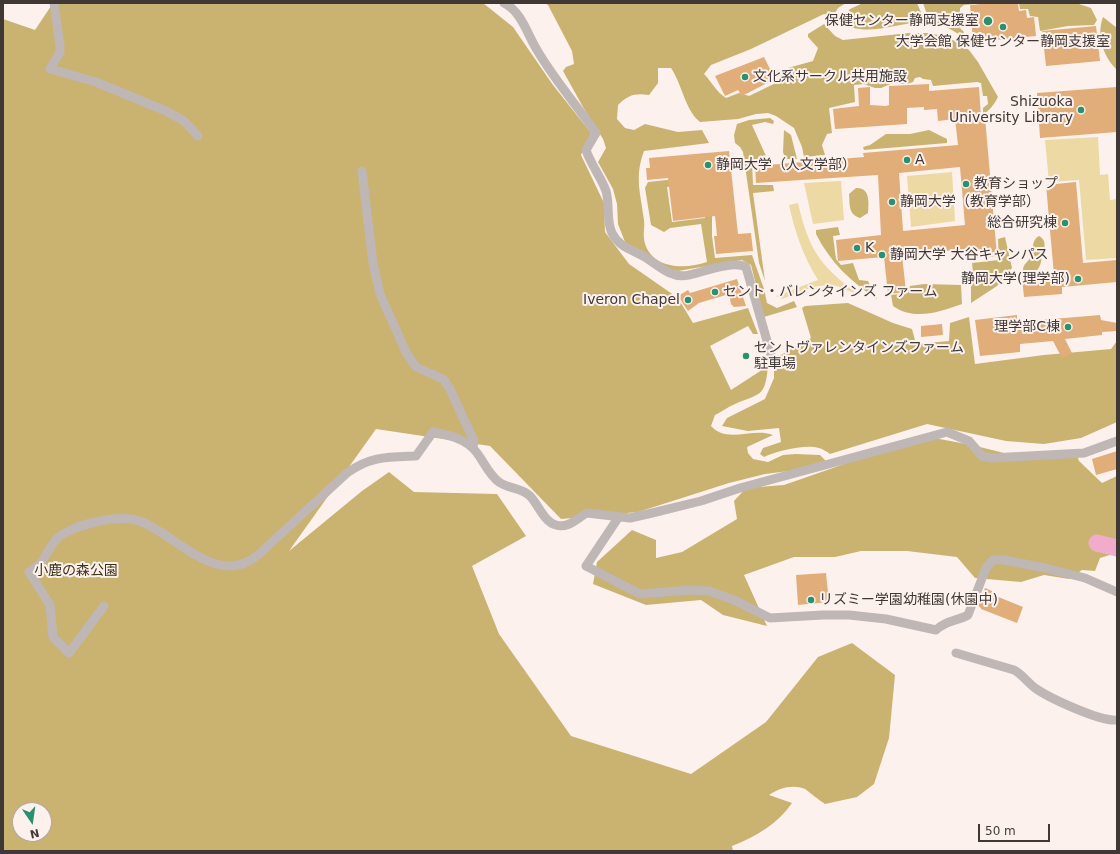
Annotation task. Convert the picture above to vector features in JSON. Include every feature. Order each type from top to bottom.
[{"type":"street","points":[[54,3],[60,52],[50,69],[96,82],[166,111],[184,121],[198,136]]},
{"type":"street","points":[[504,3],[517,15],[526,28],[537,50],[596,133],[586,150],[601,179],[606,193],[610,229],[613,235],[624,248],[648,259],[656,266],[671,274],[684,276],[732,264],[741,264],[746,267],[771,355]]},
{"type":"street","points":[[362,171],[373,263],[380,294],[406,352],[416,367],[443,380],[449,387],[474,441],[473,448]]},
{"type":"street","points":[[104,606],[69,653],[52,637],[50,605],[29,572],[42,561],[52,543],[62,534],[79,527],[106,520],[128,518],[142,522],[212,564],[235,567],[248,562],[258,555],[346,473],[360,463],[379,457],[416,456],[433,432],[451,435],[473,448],[500,483],[524,490],[550,522],[562,526],[573,523],[586,513],[618,518],[630,518],[701,501],[740,488],[947,432],[968,441],[982,456],[992,458],[1084,453],[1117,441]]},
{"type":"street","points":[[618,518],[586,566],[640,594],[690,590],[709,591],[734,600],[770,618],[849,615],[886,618],[936,630],[944,622],[968,615],[986,568],[994,560],[1004,560],[1053,570],[1091,580],[1117,592]]},
{"type":"street","points":[[956,653],[1014,670],[1020,673],[1035,688],[1047,695],[1095,716],[1109,721],[1117,720]]},
{"type":"shaded area","points":[[1098,137],[1100,175],[1108,174],[1110,200],[1117,199],[1117,258],[1086,260],[1079,180],[1049,182],[1045,140]]},
{"type":"shaded area","points":[[952,172],[955,221],[911,227],[907,176]]},
{"type":"shaded area","points":[[841,181],[844,220],[813,224],[804,183]]},
{"type":"shaded area","points":[[798,203],[806,233],[817,255],[843,283],[856,293],[829,285],[808,289],[782,299],[776,296],[818,280],[804,253],[791,215],[789,205]]},
{"type":"green space","name":"小鹿の森公園","points":[[53,3],[483,3],[513,27],[553,85],[591,133],[581,155],[604,203],[605,232],[629,264],[678,298],[693,323],[748,308],[758,334],[753,334],[748,326],[710,346],[731,390],[768,366],[765,384],[760,393],[756,396],[732,405],[715,415],[711,426],[717,431],[725,434],[765,433],[773,435],[747,447],[748,453],[753,459],[768,462],[783,455],[796,454],[820,455],[826,461],[789,471],[765,474],[729,483],[638,512],[561,519],[490,446],[376,429],[289,551],[362,491],[389,472],[414,492],[497,494],[526,536],[472,566],[499,634],[571,736],[691,774],[766,722],[818,657],[852,643],[895,675],[889,738],[874,784],[857,797],[825,804],[805,789],[791,787],[777,790],[769,795],[792,803],[780,817],[765,829],[732,846],[733,851],[3,851],[3,19],[35,30]]},
{"type":"green space","points":[[545,3],[846,3],[838,8],[833,16],[824,14],[751,49],[711,65],[704,74],[726,98],[739,93],[749,96],[782,80],[777,71],[813,61],[818,48],[808,37],[808,34],[824,24],[835,36],[843,40],[909,33],[928,33],[948,37],[969,50],[978,62],[998,97],[990,109],[983,114],[983,108],[988,104],[987,96],[983,96],[981,83],[977,82],[933,86],[931,80],[920,77],[915,78],[913,82],[907,84],[893,83],[881,88],[875,88],[864,84],[854,85],[855,102],[829,108],[832,133],[827,134],[822,145],[825,155],[804,157],[802,147],[794,128],[776,116],[768,113],[756,114],[738,119],[700,122],[687,104],[675,74],[671,68],[658,68],[658,83],[649,95],[640,94],[632,96],[625,99],[618,105],[617,119],[625,128],[634,130],[645,124],[678,132],[702,130],[709,143],[644,151],[639,169],[639,186],[644,222],[644,239],[647,249],[660,262],[669,265],[688,266],[707,262],[701,224],[670,228],[664,232],[651,225],[645,188],[648,182],[686,178],[702,183],[667,187],[672,222],[705,218],[705,208],[712,207],[712,236],[715,258],[752,255],[764,289],[767,303],[777,308],[794,301],[797,307],[764,317],[751,265],[742,260],[678,271],[670,270],[625,242],[618,224],[617,204],[613,189],[598,162],[606,148],[603,139],[563,71],[566,67],[574,64],[572,51],[548,5]]},
{"type":"green space","points":[[863,3],[917,3],[923,17],[922,22],[879,29],[858,29],[839,21],[850,9]]},
{"type":"green space","points":[[923,3],[984,3],[964,5],[960,8],[960,17],[954,22],[964,32],[962,36],[943,25],[929,20]]},
{"type":"green space","points":[[1019,3],[1076,3],[1091,8],[1097,20],[1094,25],[1068,26],[1040,31],[1038,17],[1030,16],[1028,9],[1020,9]]},
{"type":"green space","points":[[1103,17],[1117,28],[1117,70],[1108,58],[1102,45],[1100,31]]},
{"type":"green space","points":[[770,118],[774,121],[773,124],[765,122],[752,125],[766,156],[765,163],[752,162],[753,185],[773,185],[774,191],[753,193],[765,281],[759,263],[743,152],[735,143],[734,135],[737,124],[749,120]]},
{"type":"green space","points":[[784,130],[791,135],[797,159],[785,159],[783,152]]},
{"type":"green space","points":[[929,130],[947,139],[947,143],[864,150],[863,147],[870,145],[886,134],[910,134]]},
{"type":"green space","points":[[856,188],[861,188],[864,190],[868,196],[868,213],[860,218],[853,214],[850,205],[849,194]]},
{"type":"green space","points":[[838,227],[840,235],[833,236],[836,259],[841,265],[853,263],[859,280],[868,281],[877,299],[858,286],[842,271],[828,254],[816,234],[816,230]]},
{"type":"green space","points":[[1039,236],[1044,240],[1045,245],[1039,267],[1037,270],[1032,272],[1023,270],[1032,254],[1035,240]]},
{"type":"green space","points":[[1005,237],[1012,268],[997,286],[971,303],[971,287],[974,280],[972,263],[999,260],[998,239]]},
{"type":"green space","points":[[924,284],[961,285],[962,304],[927,314],[901,311],[893,306],[891,295],[908,293],[910,286]]},
{"type":"green space","points":[[848,303],[893,323],[912,329],[916,344],[949,341],[950,323],[969,317],[975,364],[1044,355],[1111,349],[1117,341],[1117,422],[1081,438],[1044,444],[1006,441],[927,424],[830,454],[819,448],[806,447],[784,450],[764,457],[760,454],[763,448],[781,442],[779,428],[748,431],[722,426],[727,418],[765,399],[774,378],[774,359],[811,338],[802,308],[805,306]]},
{"type":"green space","points":[[934,438],[1004,453],[1076,452],[1079,461],[1102,483],[1117,476],[1117,550],[1113,554],[1100,558],[1095,571],[1082,570],[1069,579],[1044,575],[1021,582],[975,578],[957,557],[907,551],[861,551],[835,557],[794,557],[744,575],[767,626],[723,615],[701,600],[646,605],[593,584],[597,562],[632,530],[656,540],[656,558],[682,552],[737,519],[734,501],[746,488],[784,485],[853,461]]},
{"type":"building","name":"大学会館 保健センター静岡支援室","points":[[1018,3],[1019,11],[1026,10],[1027,18],[1034,17],[1036,36],[973,42],[970,5]]},
{"type":"building","points":[[1096,26],[1100,61],[1046,66],[1042,31]]},
{"type":"building","name":"文化系サークル共用施設","points":[[764,57],[775,79],[742,96],[738,90],[725,96],[715,76]]},
{"type":"building","points":[[929,84],[929,91],[979,87],[981,117],[985,117],[997,256],[968,259],[967,249],[902,255],[906,292],[888,294],[884,257],[838,261],[836,240],[881,235],[878,175],[756,183],[755,166],[864,157],[863,153],[958,145],[955,119],[938,121],[937,109],[924,110],[924,107],[907,108],[907,124],[835,129],[833,109],[859,106],[858,88],[870,87],[870,105],[886,106],[889,105],[889,86]],"holes":[[[960,167],[965,225],[903,231],[899,173]]]},
{"type":"building","points":[[1117,87],[1117,132],[1040,138],[1037,93]]},
{"type":"building","points":[[729,151],[738,234],[751,233],[753,251],[716,254],[714,236],[717,236],[715,216],[673,221],[668,178],[647,180],[646,168],[650,168],[649,158]]},
{"type":"building","points":[[1076,182],[1083,263],[1117,260],[1117,282],[1062,287],[1062,294],[1024,297],[1022,278],[1054,275],[1046,185]]},
{"type":"building","points":[[737,279],[746,306],[734,307],[731,304],[729,294],[699,303],[688,311],[678,296],[688,290],[690,293]]},
{"type":"building","points":[[1017,315],[1017,322],[1100,315],[1101,320],[1117,323],[1117,331],[1102,332],[1102,335],[1065,339],[1072,353],[1062,358],[1053,341],[1020,344],[1020,352],[980,356],[975,320]]},
{"type":"building","points":[[942,324],[943,335],[921,337],[921,326]]},
{"type":"building","points":[[1117,451],[1117,469],[1096,475],[1092,459]]},
{"type":"building","points":[[826,573],[829,602],[798,605],[796,575]]},
{"type":"building","points":[[985,588],[992,591],[991,594],[1023,607],[1017,623],[981,609],[978,606]]},
{"type":"waterway","points":[[1097,543],[1117,548]]},
{"type":"place","name":"保健センター静岡支援室","points":[[988,21]]},
{"type":"place","name":"大学会館 保健センター静岡支援室","points":[[1003,27]]},
{"type":"place","name":"文化系サークル共用施設","points":[[745,77]]},
{"type":"place","name":"Shizuoka University Library","points":[[1081,110]]},
{"type":"place","name":"A","points":[[907,160]]},
{"type":"place","name":"静岡大学（人文学部）","points":[[708,165]]},
{"type":"place","name":"教育ショップ","points":[[966,184]]},
{"type":"place","name":"静岡大学（教育学部）","points":[[892,202]]},
{"type":"place","name":"総合研究棟","points":[[1065,223]]},
{"type":"place","name":"K","points":[[857,248]]},
{"type":"place","name":"静岡大学 大谷キャンパス","points":[[882,255]]},
{"type":"place","name":"静岡大学(理学部)","points":[[1078,279]]},
{"type":"place","name":"セント・バレンタインズ ファーム","points":[[715,292]]},
{"type":"place","name":"Iveron Chapel","points":[[688,300]]},
{"type":"place","name":"理学部C棟","points":[[1068,327]]},
{"type":"place","name":"セントヴァレンタインズファーム 駐車場","points":[[746,356]]},
{"type":"place","name":"リズミー学園幼稚園(休園中)","points":[[811,600]]}]
